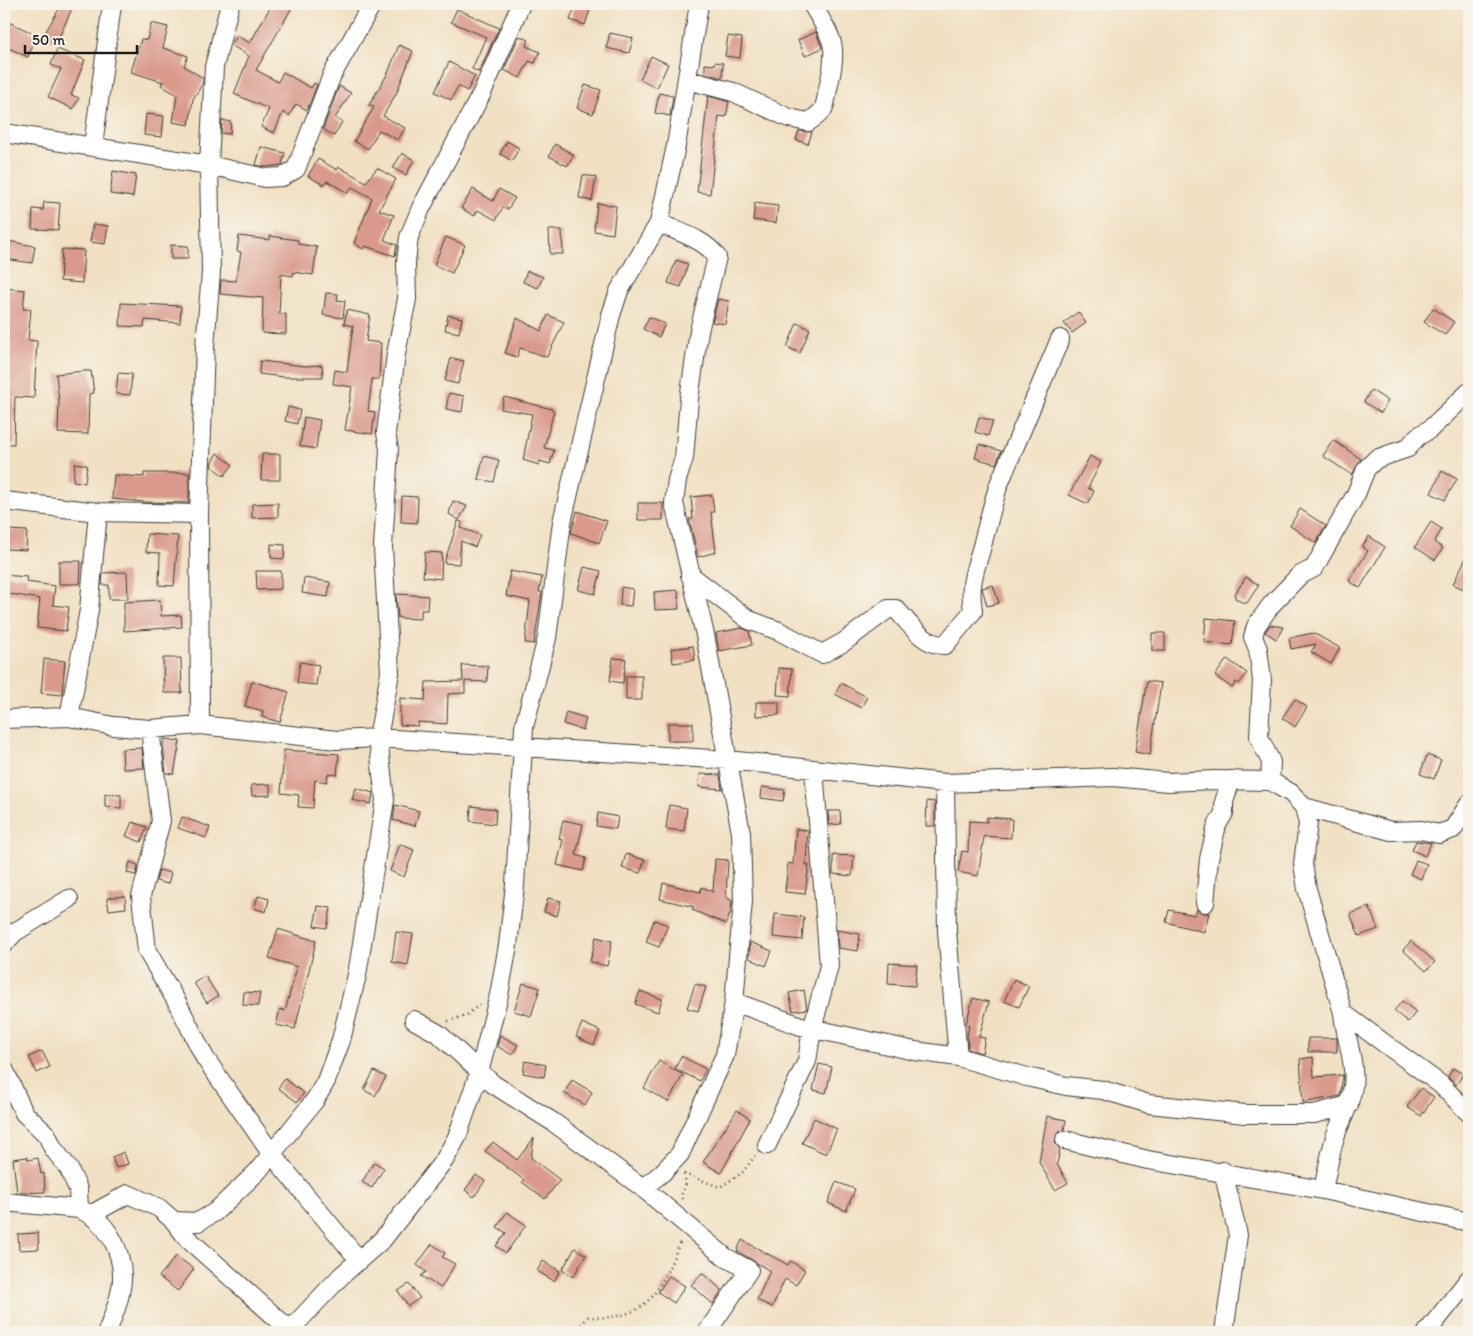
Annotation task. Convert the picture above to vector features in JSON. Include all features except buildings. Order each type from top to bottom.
[{"type":"street","points":[[93,146],[112,4]]},
{"type":"street","points":[[200,725],[199,514],[205,346],[211,272],[212,200],[209,165],[214,67],[230,4]]},
{"type":"street","points":[[4,133],[209,165],[273,178],[282,177],[296,169],[332,75],[372,4]]},
{"type":"street","points":[[174,1221],[198,1222],[214,1212],[257,1172],[315,1100],[326,1081],[341,1040],[357,975],[385,800],[378,738],[390,672],[383,546],[389,449],[386,433],[396,354],[407,299],[406,262],[409,237],[421,208],[482,93],[521,4]]},
{"type":"street","points":[[4,1202],[86,1212],[128,1194],[159,1208],[174,1221],[188,1239],[290,1330],[341,1276],[383,1238],[445,1159],[457,1137],[480,1073],[497,1004],[508,945],[515,885],[524,727],[547,638],[562,522],[599,358],[619,291],[659,223],[676,146],[700,4]]},
{"type":"street","points":[[688,80],[733,92],[789,118],[808,122],[822,113],[827,102],[834,69],[835,49],[828,28],[812,4]]},
{"type":"street","points":[[643,1188],[662,1173],[680,1154],[725,1055],[734,1002],[743,901],[741,833],[704,634],[674,503],[677,480],[684,458],[689,399],[699,331],[717,258],[713,250],[698,240],[659,223]]},
{"type":"street","points":[[690,575],[749,620],[779,631],[822,654],[844,642],[888,609],[896,610],[922,638],[937,645],[945,645],[973,611],[970,591],[974,568],[984,540],[998,484],[1060,339]]},
{"type":"street","points":[[1270,781],[1271,762],[1259,737],[1262,680],[1258,649],[1253,637],[1256,626],[1285,590],[1299,576],[1314,568],[1356,494],[1366,469],[1376,459],[1408,448],[1417,437],[1430,429],[1469,392]]},
{"type":"street","points":[[4,501],[98,512],[199,514]]},
{"type":"street","points":[[70,717],[89,610],[98,512]]},
{"type":"street","points":[[4,719],[70,717],[113,726],[150,729],[200,725],[337,740],[378,738],[728,760],[945,783],[1113,777],[1168,782],[1270,781],[1291,794],[1304,807],[1391,831],[1421,830],[1439,834],[1453,829],[1469,804]]},
{"type":"street","points":[[150,729],[160,821],[141,896],[147,951],[178,1004],[205,1058],[271,1153],[359,1260]]},
{"type":"street","points":[[767,1145],[807,1061],[812,1029],[829,966],[814,769]]},
{"type":"street","points":[[1205,903],[1209,859],[1217,825],[1224,813],[1224,802],[1231,780]]},
{"type":"street","points":[[945,783],[947,931],[958,1057]]},
{"type":"street","points":[[1304,807],[1308,823],[1303,864],[1307,890],[1343,1013],[1353,1084],[1349,1105],[1336,1135],[1323,1190]]},
{"type":"street","points":[[4,944],[15,932],[69,899]]},
{"type":"street","points":[[734,1002],[812,1029],[915,1051],[958,1057],[1027,1077],[1066,1086],[1103,1090],[1149,1104],[1245,1114],[1314,1114],[1349,1105]]},
{"type":"street","points":[[1343,1013],[1440,1084],[1469,1113]]},
{"type":"street","points":[[414,1020],[432,1030],[456,1048],[480,1073],[643,1188],[687,1227],[725,1257],[750,1270],[707,1332]]},
{"type":"street","points":[[4,1069],[24,1113],[47,1135],[53,1148],[69,1169],[86,1212],[111,1235],[118,1253],[122,1280],[107,1332]]},
{"type":"street","points":[[1065,1140],[1148,1160],[1223,1171],[1323,1190],[1469,1222]]},
{"type":"street","points":[[1223,1171],[1238,1235],[1224,1332]]},
{"type":"street","points":[[1427,1332],[1469,1279]]},
{"type":"path","points":[[432,1030],[450,1020],[467,1015],[479,1004],[497,1004]]},
{"type":"path","points":[[683,1202],[680,1196],[686,1183],[684,1174],[720,1187],[742,1174],[755,1156],[767,1145]]},
{"type":"path","points":[[574,1332],[588,1317],[606,1318],[634,1311],[653,1298],[667,1273],[687,1227]]}]
